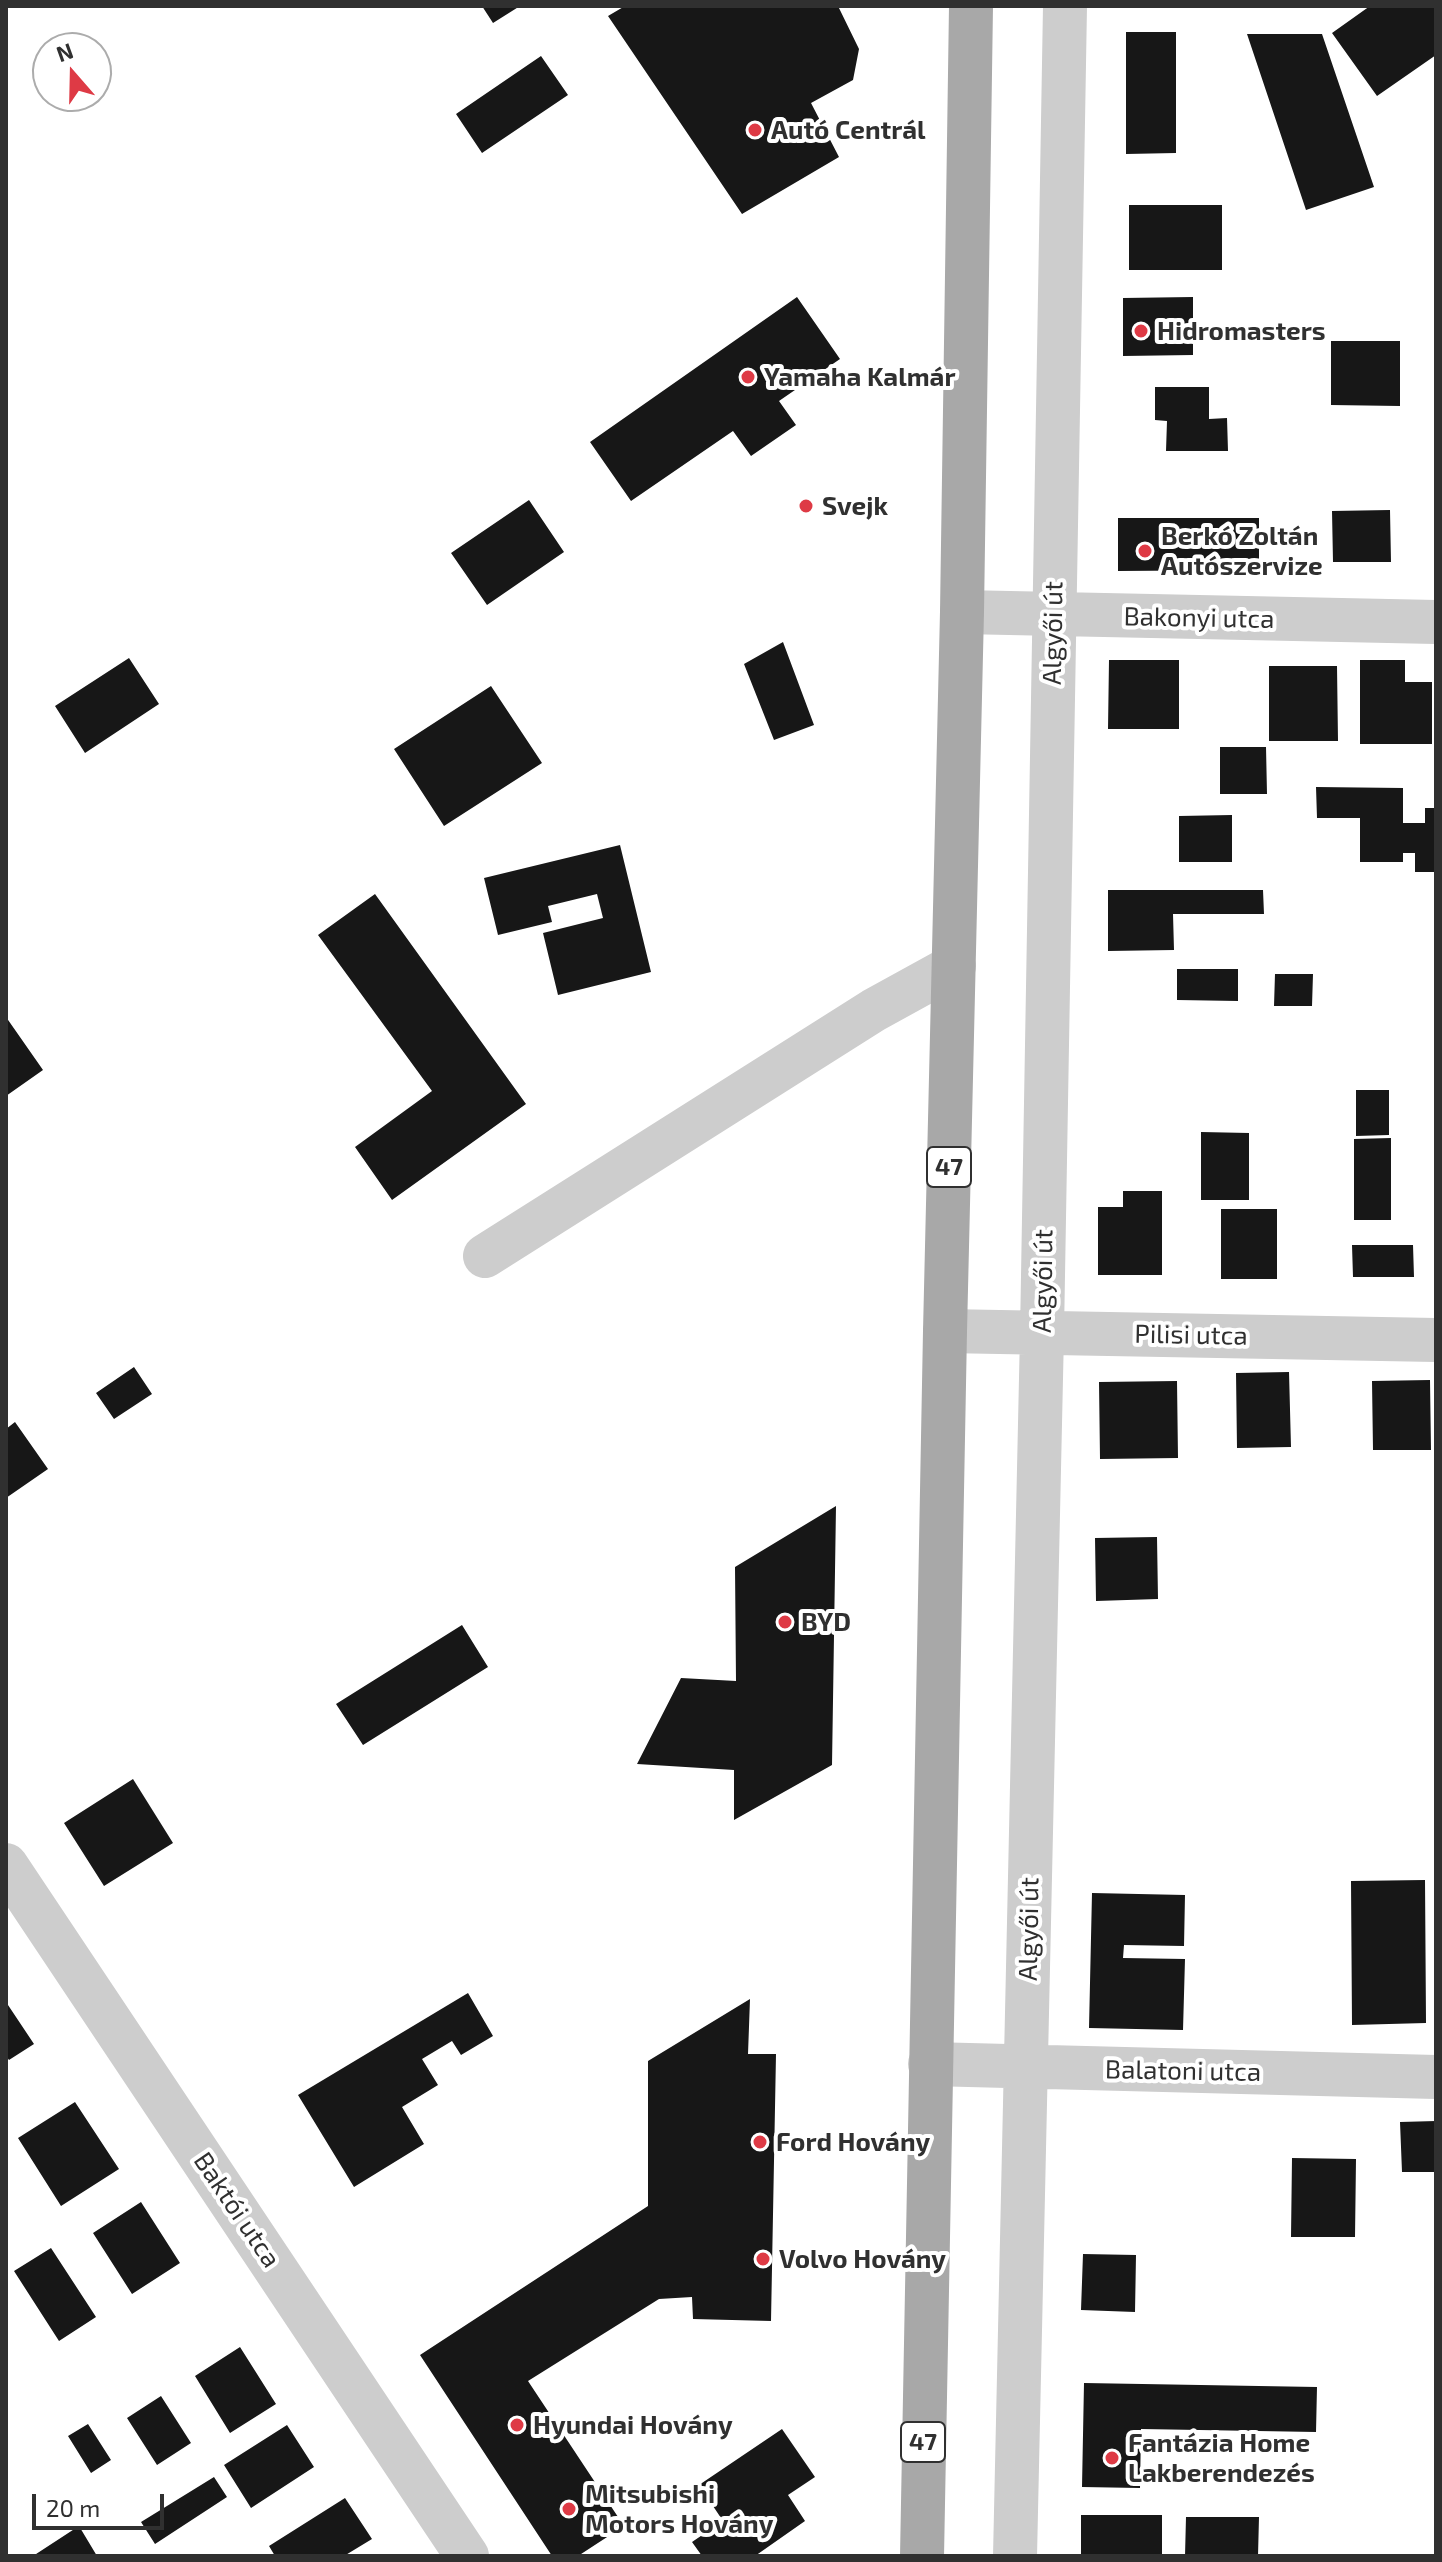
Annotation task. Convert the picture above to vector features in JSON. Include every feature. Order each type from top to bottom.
[{"type":"main road","name":"47","points":[[922,2556],[962,612],[971,6]]},
{"type":"street","name":"Algyői út","points":[[1015,2556],[1042,1333],[1065,6]]},
{"type":"street","name":"Bakonyi utca","points":[[962,612],[1436,622]]},
{"type":"street","points":[[485,1256],[874,1010],[954,966]]},
{"type":"street","name":"Pilisi utca","points":[[945,1331],[1436,1340]]},
{"type":"street","name":"Baktói utca","points":[[6,1865],[467,2556]]},
{"type":"street","name":"Balatoni utca","points":[[930,2064],[1436,2077]]},
{"type":"building","points":[[482,6],[520,6],[493,23]]},
{"type":"building","name":"Autó Centrál","points":[[625,6],[838,6],[859,49],[853,80],[811,103],[839,157],[742,214],[608,16]]},
{"type":"building","points":[[1370,6],[1436,6],[1436,55],[1377,96],[1332,33]]},
{"type":"building","points":[[1126,32],[1176,32],[1176,153],[1126,154]]},
{"type":"building","points":[[1247,34],[1322,34],[1374,187],[1306,210]]},
{"type":"building","points":[[541,56],[568,95],[482,153],[456,114]]},
{"type":"building","points":[[1129,205],[1222,205],[1222,270],[1129,270]]},
{"type":"building","name":"Yamaha Kalmár","points":[[797,297],[840,359],[779,401],[796,425],[751,456],[733,431],[631,501],[590,442]]},
{"type":"building","points":[[1193,297],[1193,355],[1123,356],[1123,298]]},
{"type":"building","points":[[1331,341],[1400,341],[1400,406],[1331,405]]},
{"type":"building","points":[[1155,387],[1209,387],[1209,419],[1227,418],[1228,451],[1166,451],[1167,421],[1155,420]]},
{"type":"building","points":[[529,500],[564,552],[487,605],[451,553]]},
{"type":"building","points":[[1390,510],[1391,562],[1333,562],[1332,511]]},
{"type":"building","points":[[1118,518],[1259,518],[1259,570],[1118,571]]},
{"type":"building","points":[[783,642],[814,725],[774,740],[744,664]]},
{"type":"building","points":[[129,658],[159,704],[85,753],[55,706]]},
{"type":"building","points":[[1109,660],[1179,660],[1179,729],[1108,729]]},
{"type":"building","points":[[1360,660],[1405,660],[1405,682],[1432,682],[1432,744],[1360,744]]},
{"type":"building","points":[[1269,666],[1337,666],[1338,741],[1269,741]]},
{"type":"building","points":[[491,686],[542,763],[444,826],[394,749]]},
{"type":"building","points":[[1220,747],[1266,747],[1267,794],[1220,794]]},
{"type":"building","points":[[1316,787],[1403,788],[1403,823],[1425,823],[1425,808],[1436,808],[1436,872],[1415,872],[1415,853],[1403,853],[1403,862],[1360,862],[1360,818],[1317,818]]},
{"type":"building","points":[[1232,815],[1232,862],[1179,862],[1179,816]]},
{"type":"building","points":[[620,845],[651,972],[558,995],[543,933],[603,918],[597,894],[548,906],[552,922],[498,935],[484,878]]},
{"type":"building","points":[[1108,890],[1263,890],[1264,914],[1173,914],[1174,950],[1108,951]]},
{"type":"building","points":[[375,894],[526,1104],[392,1200],[355,1147],[432,1091],[318,935]]},
{"type":"building","points":[[1177,969],[1238,969],[1238,1001],[1177,1000]]},
{"type":"building","points":[[1275,974],[1313,974],[1312,1006],[1274,1006]]},
{"type":"building","points":[[6,1017],[43,1070],[6,1096]]},
{"type":"building","points":[[1356,1090],[1389,1090],[1389,1135],[1356,1136]]},
{"type":"building","points":[[1201,1132],[1249,1133],[1249,1200],[1201,1200]]},
{"type":"building","points":[[1391,1138],[1391,1220],[1354,1220],[1354,1139]]},
{"type":"building","points":[[1123,1191],[1162,1191],[1162,1275],[1098,1275],[1098,1207],[1123,1207]]},
{"type":"building","points":[[1221,1209],[1277,1209],[1277,1279],[1221,1279]]},
{"type":"building","points":[[1352,1245],[1413,1245],[1414,1277],[1353,1277]]},
{"type":"building","points":[[134,1367],[152,1394],[114,1419],[96,1393]]},
{"type":"building","points":[[1289,1372],[1291,1447],[1237,1448],[1236,1373]]},
{"type":"building","points":[[1430,1380],[1431,1450],[1373,1450],[1372,1381]]},
{"type":"building","points":[[1177,1381],[1178,1458],[1100,1459],[1099,1382]]},
{"type":"building","points":[[15,1422],[48,1469],[6,1498],[6,1429]]},
{"type":"building","name":"BYD","points":[[836,1506],[832,1765],[734,1820],[734,1770],[637,1764],[681,1678],[736,1681],[735,1567]]},
{"type":"building","points":[[1157,1537],[1158,1599],[1096,1601],[1095,1538]]},
{"type":"building","points":[[462,1625],[488,1667],[363,1745],[336,1704]]},
{"type":"building","points":[[133,1779],[173,1843],[104,1886],[64,1823]]},
{"type":"building","points":[[1425,1880],[1426,2023],[1352,2025],[1351,1881]]},
{"type":"building","points":[[1092,1893],[1185,1895],[1184,1946],[1124,1945],[1123,1958],[1185,1959],[1183,2030],[1089,2028]]},
{"type":"building","points":[[468,1993],[493,2036],[461,2055],[452,2041],[422,2059],[438,2085],[402,2107],[424,2144],[354,2187],[298,2095]]},
{"type":"building","points":[[750,1999],[748,2054],[776,2054],[771,2321],[693,2319],[692,2297],[659,2299],[528,2381],[624,2526],[578,2556],[552,2556],[420,2355],[648,2206],[648,2061]]},
{"type":"building","points":[[6,2002],[34,2044],[9,2060],[6,2056]]},
{"type":"building","points":[[75,2102],[119,2169],[61,2206],[18,2138]]},
{"type":"building","points":[[1436,2121],[1436,2172],[1402,2172],[1400,2122]]},
{"type":"building","points":[[1292,2158],[1356,2159],[1355,2237],[1291,2237]]},
{"type":"building","points":[[141,2202],[180,2263],[132,2294],[93,2233]]},
{"type":"building","points":[[51,2248],[96,2317],[59,2341],[14,2271]]},
{"type":"building","points":[[1083,2254],[1136,2255],[1135,2312],[1081,2310]]},
{"type":"building","points":[[240,2347],[276,2404],[230,2433],[195,2376]]},
{"type":"building","points":[[1084,2383],[1317,2387],[1316,2432],[1141,2429],[1140,2488],[1082,2487]]},
{"type":"building","points":[[161,2396],[191,2443],[157,2465],[127,2418]]},
{"type":"building","points":[[88,2424],[111,2460],[91,2473],[68,2436]]},
{"type":"building","points":[[287,2425],[314,2467],[251,2508],[224,2465]]},
{"type":"building","points":[[782,2429],[815,2477],[788,2495],[805,2521],[755,2556],[702,2556],[692,2542],[723,2521],[699,2485]]},
{"type":"building","points":[[214,2477],[227,2497],[155,2544],[141,2522]]},
{"type":"building","points":[[345,2498],[372,2539],[344,2556],[275,2556],[269,2546]]},
{"type":"building","points":[[1081,2515],[1162,2515],[1162,2556],[1081,2556]]},
{"type":"building","points":[[1186,2517],[1259,2517],[1258,2556],[1185,2556]]},
{"type":"building","points":[[79,2526],[97,2556],[33,2556]]},
{"type":"place","name":"Autó Centrál","points":[[755,130]]},
{"type":"place","name":"Hidromasters","points":[[1141,331]]},
{"type":"place","name":"Yamaha Kalmár","points":[[748,377]]},
{"type":"place","name":"Svejk","points":[[806,506]]},
{"type":"place","name":"Berkó Zoltán Autószervize","points":[[1145,551]]},
{"type":"place","name":"BYD","points":[[785,1622]]},
{"type":"place","name":"Ford Hovány","points":[[760,2142]]},
{"type":"place","name":"Volvo Hovány","points":[[763,2259]]},
{"type":"place","name":"Hyundai Hovány","points":[[517,2425]]},
{"type":"place","name":"Fantázia Home Lakberendezés","points":[[1112,2458]]},
{"type":"place","name":"Mitsubishi Motors Hovány","points":[[569,2509]]}]
